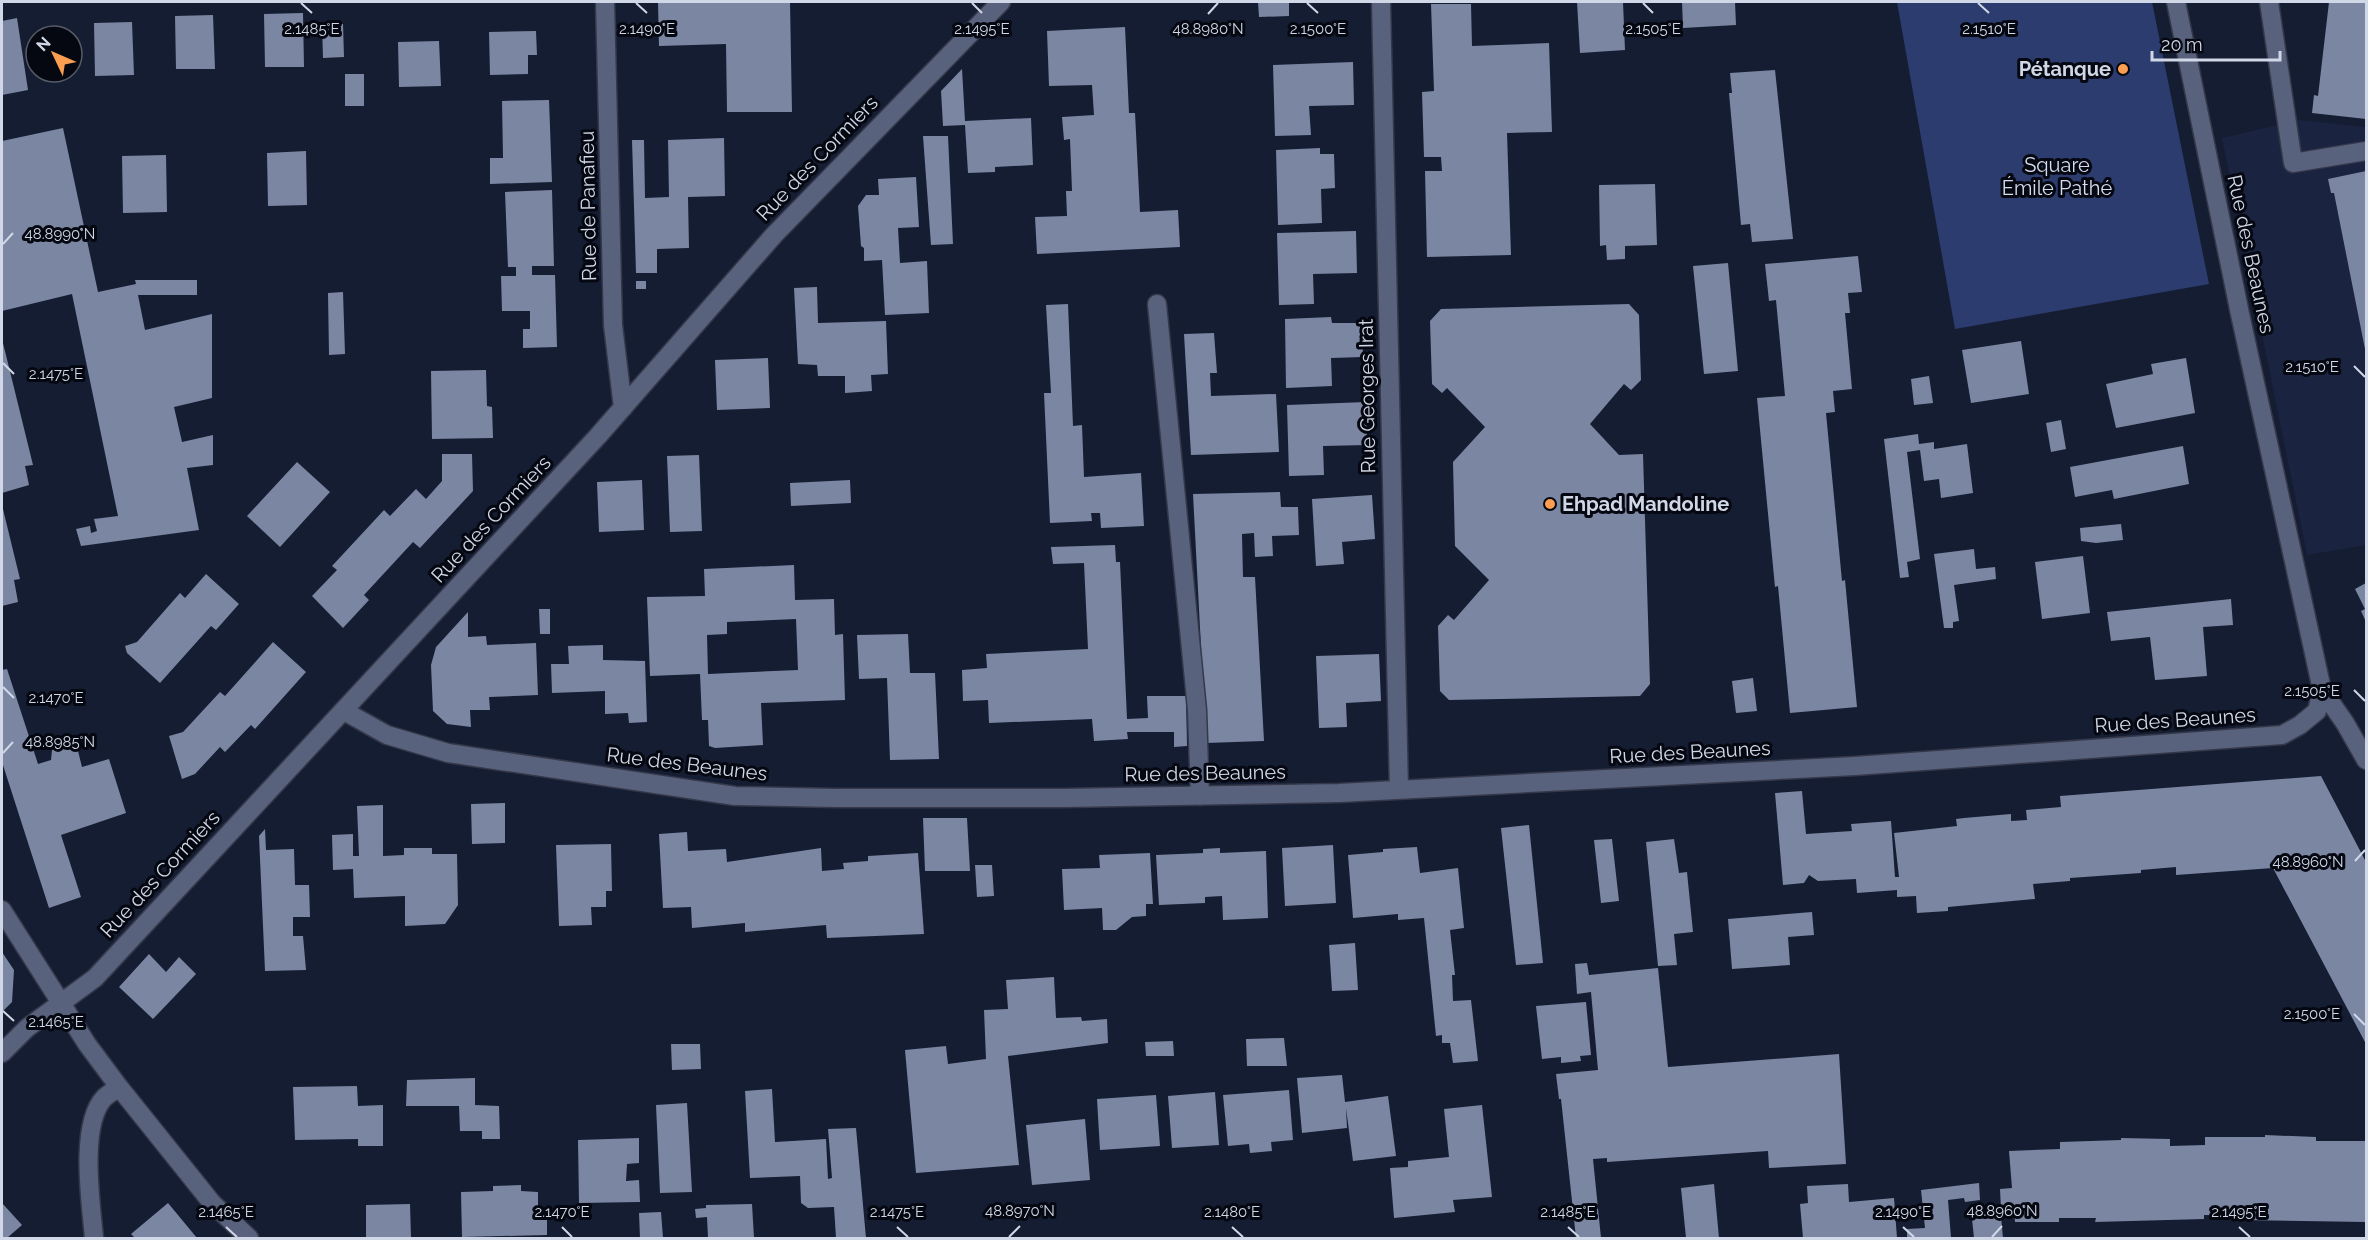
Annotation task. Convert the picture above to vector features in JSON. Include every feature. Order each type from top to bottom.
[{"type":"street","name":"Rue de Panafieu","points":[[605,2],[613,325],[623,408]]},
{"type":"street","name":"Rue des Cormiers","points":[[2,1053],[27,1028],[95,978],[623,408],[774,236],[1001,2]]},
{"type":"street","name":"Rue Georges Irat","points":[[1381,2],[1399,789]]},
{"type":"street","name":"Rue des Beaunes","points":[[344,711],[387,735],[448,753],[735,796],[1065,798],[1338,793],[1855,766],[2282,735],[2300,725],[2317,711],[2322,690],[2242,326],[2176,2]]},
{"type":"street","points":[[2269,2],[2293,163],[2367,151]]},
{"type":"street","points":[[1157,304],[1197,710],[1200,796]]},
{"type":"street","points":[[2322,690],[2367,760]]},
{"type":"street","points":[[2,910],[87,1044],[118,1087],[212,1203],[249,1239]]},
{"type":"street","points":[[94,1239],[88,1175],[92,1122],[103,1099],[118,1087]]},
{"type":"shaded area","points":[[2299,120],[2366,127],[2366,545],[2307,555],[2222,138]]},
{"type":"green space","name":"Square Émile Pathé","points":[[1897,2],[2152,2],[2209,284],[1955,329]]},
{"type":"building","points":[[658,2],[790,2],[792,112],[727,112],[726,44],[659,46]]},
{"type":"building","points":[[1258,2],[1289,2],[1289,16],[1259,17]]},
{"type":"building","points":[[1577,2],[1623,2],[1625,50],[1580,53]]},
{"type":"building","points":[[1682,2],[1735,2],[1736,25],[1683,28]]},
{"type":"building","points":[[2329,2],[2366,2],[2366,119],[2312,113],[2314,95],[2318,96]]},
{"type":"building","points":[[1431,4],[1471,4],[1472,46],[1549,43],[1552,132],[1507,133],[1511,255],[1427,257],[1425,171],[1442,171],[1441,157],[1424,157],[1422,92],[1434,91]]},
{"type":"building","points":[[303,13],[304,67],[265,67],[264,14]]},
{"type":"building","points":[[213,15],[215,69],[176,69],[175,16]]},
{"type":"building","points":[[17,18],[24,64],[24,84],[27,84],[28,90],[2,95],[2,21]]},
{"type":"building","points":[[132,22],[134,75],[95,76],[94,23]]},
{"type":"building","points":[[343,24],[344,57],[323,58],[322,25]]},
{"type":"building","points":[[1125,27],[1129,113],[1135,113],[1140,212],[1178,210],[1180,247],[1037,254],[1035,217],[1067,216],[1066,191],[1072,191],[1070,139],[1064,140],[1062,117],[1094,115],[1092,85],[1049,86],[1047,31]]},
{"type":"building","points":[[536,31],[537,55],[528,55],[528,74],[490,75],[489,32]]},
{"type":"building","points":[[439,41],[441,86],[399,87],[398,42]]},
{"type":"building","points":[[1353,62],[1354,105],[1309,106],[1311,135],[1275,136],[1273,65]]},
{"type":"building","points":[[962,69],[965,121],[1031,118],[1033,165],[995,167],[995,172],[968,173],[965,125],[943,126],[941,91]]},
{"type":"building","points":[[1775,70],[1793,239],[1752,242],[1750,224],[1741,225],[1729,93],[1732,93],[1730,73]]},
{"type":"building","points":[[345,74],[364,74],[364,106],[345,106]]},
{"type":"building","points":[[549,100],[552,182],[490,184],[490,158],[503,158],[502,101]]},
{"type":"building","points":[[63,128],[98,292],[136,284],[135,280],[197,280],[197,295],[138,295],[145,330],[212,314],[212,398],[174,407],[182,442],[213,435],[213,465],[187,468],[199,530],[81,546],[76,529],[90,526],[91,533],[97,531],[94,519],[118,516],[72,294],[2,311],[2,141]]},
{"type":"building","points":[[923,136],[948,136],[953,244],[931,245]]},
{"type":"building","points":[[724,138],[725,196],[688,197],[689,248],[657,249],[657,273],[636,273],[632,140],[644,140],[645,198],[669,197],[668,140]]},
{"type":"building","points":[[1320,148],[1320,154],[1334,154],[1335,188],[1321,189],[1322,223],[1278,225],[1276,150]]},
{"type":"building","points":[[306,151],[307,205],[268,206],[267,153]]},
{"type":"building","points":[[166,155],[167,212],[123,213],[122,156]]},
{"type":"building","points":[[2366,171],[2365,349],[2334,193],[2331,193],[2328,179]]},
{"type":"building","points":[[916,177],[919,227],[898,228],[900,263],[927,261],[929,313],[885,315],[882,260],[864,261],[858,206],[866,195],[879,195],[878,179]]},
{"type":"building","points":[[1655,184],[1657,245],[1625,246],[1625,259],[1607,260],[1606,245],[1600,246],[1599,185]]},
{"type":"building","points":[[552,190],[554,266],[532,266],[532,275],[555,275],[557,347],[523,348],[523,329],[530,329],[530,311],[502,311],[501,276],[516,276],[516,267],[508,267],[505,192]]},
{"type":"building","points":[[1356,231],[1357,273],[1313,274],[1314,304],[1279,305],[1277,233]]},
{"type":"building","points":[[1858,256],[1862,292],[1848,293],[1850,313],[1845,313],[1852,389],[1833,391],[1835,412],[1826,413],[1857,707],[1790,713],[1757,398],[1785,396],[1776,300],[1769,301],[1765,264]]},
{"type":"building","points":[[1728,263],[1738,371],[1704,374],[1693,266]]},
{"type":"building","points":[[636,281],[646,281],[646,289],[636,289]]},
{"type":"building","points":[[817,287],[818,323],[886,321],[888,374],[871,375],[872,391],[845,393],[845,376],[818,376],[817,365],[798,364],[794,288]]},
{"type":"building","points":[[343,292],[345,354],[329,355],[328,293]]},
{"type":"building","points":[[1068,304],[1073,426],[1082,425],[1084,477],[1141,473],[1144,526],[1101,528],[1100,513],[1091,513],[1092,521],[1050,523],[1044,393],[1051,393],[1046,305]]},
{"type":"building","name":"Ehpad Mandoline","points":[[1629,304],[1639,315],[1641,380],[1631,390],[1624,384],[1590,424],[1619,455],[1643,454],[1650,684],[1640,696],[1449,700],[1440,691],[1438,626],[1448,615],[1454,620],[1489,580],[1455,546],[1453,462],[1485,427],[1447,388],[1442,393],[1432,384],[1430,321],[1441,309]]},
{"type":"building","points":[[1331,317],[1332,323],[1362,323],[1363,357],[1331,358],[1332,386],[1286,388],[1285,319]]},
{"type":"building","points":[[1214,333],[1217,373],[1210,373],[1211,396],[1276,394],[1279,452],[1191,455],[1184,334]]},
{"type":"building","points":[[2,339],[33,465],[25,466],[29,485],[2,493]]},
{"type":"building","points":[[2021,341],[2029,394],[1971,403],[1962,350]]},
{"type":"building","points":[[768,358],[770,408],[717,410],[715,360]]},
{"type":"building","points":[[2186,358],[2195,413],[2116,428],[2106,384],[2153,374],[2151,364]]},
{"type":"building","points":[[486,370],[487,406],[492,407],[493,438],[432,439],[431,371]]},
{"type":"building","points":[[1929,376],[1933,403],[1914,405],[1911,379]]},
{"type":"building","points":[[1366,402],[1367,445],[1323,446],[1324,475],[1289,476],[1287,405]]},
{"type":"building","points":[[2061,420],[2066,449],[2051,452],[2046,423]]},
{"type":"building","points":[[1918,434],[1919,444],[1934,442],[1934,449],[1967,444],[1973,493],[1941,498],[1939,479],[1924,481],[1920,450],[1907,452],[1920,559],[1907,562],[1909,577],[1900,578],[1884,439]]},
{"type":"building","points":[[2183,446],[2189,484],[2114,499],[2112,490],[2075,497],[2070,467]]},
{"type":"building","points":[[442,454],[472,454],[473,491],[420,548],[413,542],[364,595],[369,600],[343,628],[312,596],[337,570],[332,566],[384,510],[390,516],[416,489],[426,499],[442,481]]},
{"type":"building","points":[[699,455],[702,531],[670,532],[667,456]]},
{"type":"building","points":[[297,462],[330,492],[280,547],[247,516]]},
{"type":"building","points":[[642,480],[644,530],[599,532],[597,482]]},
{"type":"building","points":[[850,480],[851,503],[791,506],[790,483]]},
{"type":"building","points":[[1280,492],[1281,507],[1298,507],[1299,535],[1272,536],[1273,556],[1255,557],[1254,533],[1242,534],[1243,577],[1255,577],[1264,741],[1206,743],[1193,494]]},
{"type":"building","points":[[1372,495],[1375,539],[1342,542],[1344,564],[1316,566],[1312,499]]},
{"type":"building","points":[[2,505],[20,579],[14,580],[18,602],[2,606]]},
{"type":"building","points":[[2121,524],[2123,540],[2096,543],[2081,541],[2080,528]]},
{"type":"building","points":[[1115,545],[1116,562],[1120,562],[1127,719],[1148,718],[1147,696],[1186,696],[1187,746],[1174,747],[1174,732],[1127,732],[1128,739],[1094,741],[1092,719],[989,723],[988,700],[963,701],[962,670],[987,668],[986,654],[1088,649],[1084,563],[1053,564],[1051,547]]},
{"type":"building","points":[[1974,549],[1976,569],[1995,567],[1996,579],[1954,585],[1959,621],[1953,622],[1953,628],[1944,628],[1934,554]]},
{"type":"building","points":[[2083,556],[2090,613],[2042,619],[2035,562]]},
{"type":"building","points":[[794,565],[795,600],[834,599],[835,635],[843,634],[845,700],[761,703],[763,745],[715,748],[709,746],[708,720],[702,720],[700,674],[650,676],[647,597],[705,596],[704,569]],"holes":[[[796,619],[798,670],[708,674],[707,635],[727,634],[727,622]]]},
{"type":"building","points":[[206,574],[239,604],[216,630],[211,626],[160,683],[127,653],[125,646],[137,642],[180,593],[185,598]]},
{"type":"building","points":[[2366,583],[2366,622],[2361,611],[2365,609],[2355,589]]},
{"type":"building","points":[[2231,599],[2233,625],[2203,627],[2207,676],[2155,680],[2150,637],[2111,641],[2107,612]]},
{"type":"building","points":[[539,609],[550,609],[550,634],[540,634]]},
{"type":"building","points":[[468,612],[468,637],[486,636],[487,645],[536,643],[538,695],[489,697],[490,710],[470,710],[471,727],[447,724],[433,711],[431,665],[436,647]]},
{"type":"building","points":[[908,634],[910,673],[935,673],[939,759],[890,760],[887,678],[859,679],[857,635]]},
{"type":"building","points":[[273,642],[306,672],[255,729],[251,725],[225,752],[220,747],[195,774],[182,779],[169,736],[183,732],[220,692],[225,696]]},
{"type":"building","points":[[603,645],[603,660],[645,661],[647,722],[629,723],[628,713],[605,714],[605,691],[552,693],[551,664],[569,664],[568,646]]},
{"type":"building","points":[[1379,654],[1381,701],[1346,703],[1347,727],[1319,728],[1316,656]]},
{"type":"building","points":[[7,669],[38,764],[51,760],[52,750],[68,744],[78,751],[82,767],[109,759],[126,813],[61,835],[81,897],[49,908],[2,762],[2,670]]},
{"type":"building","points":[[1753,678],[1757,711],[1736,713],[1732,681]]},
{"type":"building","points":[[2321,776],[2366,862],[2366,1044],[2273,868],[2176,875],[2176,867],[2141,870],[2141,873],[2070,878],[2070,881],[2033,884],[2035,899],[1948,907],[1948,911],[1917,913],[1916,896],[1897,897],[1897,890],[1857,893],[1856,879],[1818,881],[1809,875],[1804,883],[1783,885],[1775,793],[1802,791],[1806,834],[1852,831],[1851,824],[1891,821],[1895,877],[1899,877],[1894,833],[1957,826],[1956,819],[1964,818],[2011,814],[2011,821],[2027,820],[2026,810],[2061,807],[2060,796]]},
{"type":"building","points":[[505,803],[505,843],[472,844],[471,804]]},
{"type":"building","points":[[383,805],[383,856],[404,855],[404,848],[432,848],[432,854],[457,854],[458,905],[445,924],[405,926],[405,896],[354,898],[353,869],[333,870],[332,835],[353,834],[353,856],[359,856],[357,806]]},
{"type":"building","points":[[923,818],[967,818],[970,871],[925,871]]},
{"type":"building","points":[[1529,825],[1543,963],[1516,965],[1501,828]]},
{"type":"building","points":[[265,829],[266,850],[294,849],[295,885],[309,885],[310,917],[293,917],[293,936],[303,936],[306,970],[265,971],[259,836]]},
{"type":"building","points":[[687,832],[688,851],[726,849],[727,862],[821,848],[822,871],[844,869],[843,863],[868,861],[868,856],[918,853],[924,934],[827,938],[826,925],[745,932],[745,923],[692,928],[691,907],[663,908],[659,834]]},
{"type":"building","points":[[1612,839],[1619,901],[1601,903],[1594,840]]},
{"type":"building","points":[[1674,839],[1679,873],[1687,872],[1693,932],[1674,934],[1677,965],[1658,966],[1646,842]]},
{"type":"building","points":[[611,844],[612,891],[606,891],[606,907],[591,907],[592,925],[559,926],[556,845]]},
{"type":"building","points":[[1333,845],[1336,903],[1285,906],[1282,848]]},
{"type":"building","points":[[1417,847],[1420,873],[1458,868],[1464,928],[1450,930],[1455,975],[1452,975],[1453,1001],[1471,1000],[1478,1061],[1453,1063],[1450,1043],[1442,1043],[1442,1035],[1436,1036],[1424,918],[1398,920],[1398,914],[1353,918],[1348,855],[1383,852],[1383,849]]},
{"type":"building","points":[[1220,848],[1220,853],[1266,851],[1268,918],[1223,920],[1222,896],[1205,897],[1205,903],[1159,905],[1156,855],[1203,853],[1203,849]]},
{"type":"building","points":[[1150,853],[1153,904],[1146,904],[1146,916],[1132,917],[1116,930],[1103,930],[1102,908],[1064,910],[1062,869],[1100,868],[1099,855]]},
{"type":"building","points":[[975,865],[992,865],[994,896],[977,897]]},
{"type":"building","points":[[1812,912],[1814,935],[1788,937],[1790,965],[1732,969],[1728,919]]},
{"type":"building","points":[[1355,943],[1358,990],[1332,991],[1329,945]]},
{"type":"building","points":[[2,952],[14,970],[12,1002],[2,1012]]},
{"type":"building","points":[[149,954],[166,972],[179,957],[196,974],[153,1019],[119,987]]},
{"type":"building","points":[[1587,963],[1589,975],[1658,968],[1668,1067],[1839,1054],[1846,1164],[1769,1168],[1768,1151],[1607,1162],[1607,1158],[1593,1159],[1601,1238],[1576,1238],[1561,1099],[1559,1099],[1556,1074],[1598,1070],[1591,992],[1577,994],[1575,964]]},
{"type":"building","points":[[1054,977],[1056,1018],[1081,1017],[1082,1021],[1107,1019],[1108,1043],[1008,1056],[1019,1165],[916,1173],[905,1050],[946,1046],[948,1064],[986,1059],[984,1010],[1008,1009],[1006,980]]},
{"type":"building","points":[[1586,1002],[1591,1055],[1580,1056],[1581,1061],[1561,1063],[1561,1057],[1542,1059],[1536,1006]]},
{"type":"building","points":[[1284,1038],[1287,1066],[1247,1066],[1246,1039]]},
{"type":"building","points":[[1173,1041],[1174,1056],[1146,1056],[1145,1042]]},
{"type":"building","points":[[671,1044],[700,1044],[701,1069],[672,1070]]},
{"type":"building","points":[[1342,1075],[1345,1102],[1388,1096],[1396,1156],[1353,1161],[1346,1108],[1347,1128],[1302,1133],[1297,1078]]},
{"type":"building","points":[[475,1078],[475,1105],[499,1106],[500,1139],[482,1139],[482,1131],[460,1131],[459,1106],[406,1106],[407,1080]]},
{"type":"building","points":[[357,1086],[358,1106],[383,1105],[383,1146],[358,1146],[358,1139],[295,1140],[293,1087]]},
{"type":"building","points":[[772,1089],[775,1142],[826,1139],[828,1179],[832,1178],[828,1129],[856,1128],[866,1238],[836,1238],[834,1207],[808,1208],[801,1203],[800,1176],[750,1178],[745,1091]]},
{"type":"building","points":[[1289,1090],[1293,1140],[1271,1142],[1272,1151],[1250,1153],[1249,1144],[1228,1146],[1223,1095]]},
{"type":"building","points":[[1215,1092],[1219,1145],[1172,1148],[1168,1096]]},
{"type":"building","points":[[1156,1095],[1160,1146],[1100,1150],[1097,1099]]},
{"type":"building","points":[[687,1103],[692,1192],[660,1193],[656,1105]]},
{"type":"building","points":[[1482,1105],[1492,1197],[1453,1200],[1455,1212],[1394,1218],[1390,1168],[1408,1167],[1408,1161],[1449,1157],[1444,1109]]},
{"type":"building","points":[[1085,1119],[1090,1180],[1032,1185],[1026,1125]]},
{"type":"building","points":[[2265,1135],[2316,1137],[2316,1141],[2366,1141],[2366,1222],[2242,1220],[2242,1216],[2204,1215],[2204,1219],[2095,1222],[2096,1218],[2059,1218],[2059,1222],[2015,1222],[2014,1209],[2001,1210],[2000,1189],[2012,1188],[2009,1151],[2060,1149],[2060,1142],[2121,1140],[2121,1138],[2170,1139],[2170,1146],[2205,1145],[2205,1137],[2265,1137]]},
{"type":"building","points":[[639,1138],[639,1163],[627,1164],[626,1181],[639,1180],[640,1202],[579,1203],[578,1140]]},
{"type":"building","points":[[1979,1183],[1980,1200],[1965,1202],[1964,1198],[1948,1200],[1951,1238],[1907,1238],[1907,1229],[1925,1228],[1921,1190]]},
{"type":"building","points":[[1714,1184],[1719,1238],[1686,1238],[1681,1188]]},
{"type":"building","points":[[1848,1184],[1849,1202],[1894,1198],[1897,1238],[1803,1238],[1800,1204],[1808,1203],[1807,1186]]},
{"type":"building","points":[[521,1185],[521,1191],[538,1192],[538,1212],[547,1211],[547,1235],[462,1237],[461,1192],[493,1191],[493,1186]]},
{"type":"building","points":[[2,1203],[22,1225],[7,1238],[2,1238]]},
{"type":"building","points":[[168,1203],[197,1238],[135,1238],[131,1234]]},
{"type":"building","points":[[410,1204],[411,1238],[366,1238],[366,1205]]},
{"type":"building","points":[[752,1204],[754,1238],[708,1238],[707,1217],[696,1218],[695,1209],[706,1208],[706,1205]]},
{"type":"building","points":[[661,1212],[663,1238],[640,1238],[639,1213]]},
{"type":"building","points":[[2001,1216],[2003,1238],[1974,1238],[1972,1219]]},
{"type":"place","name":"Pétanque","points":[[2123,69]]},
{"type":"place","name":"Ehpad Mandoline","points":[[1550,504]]}]
